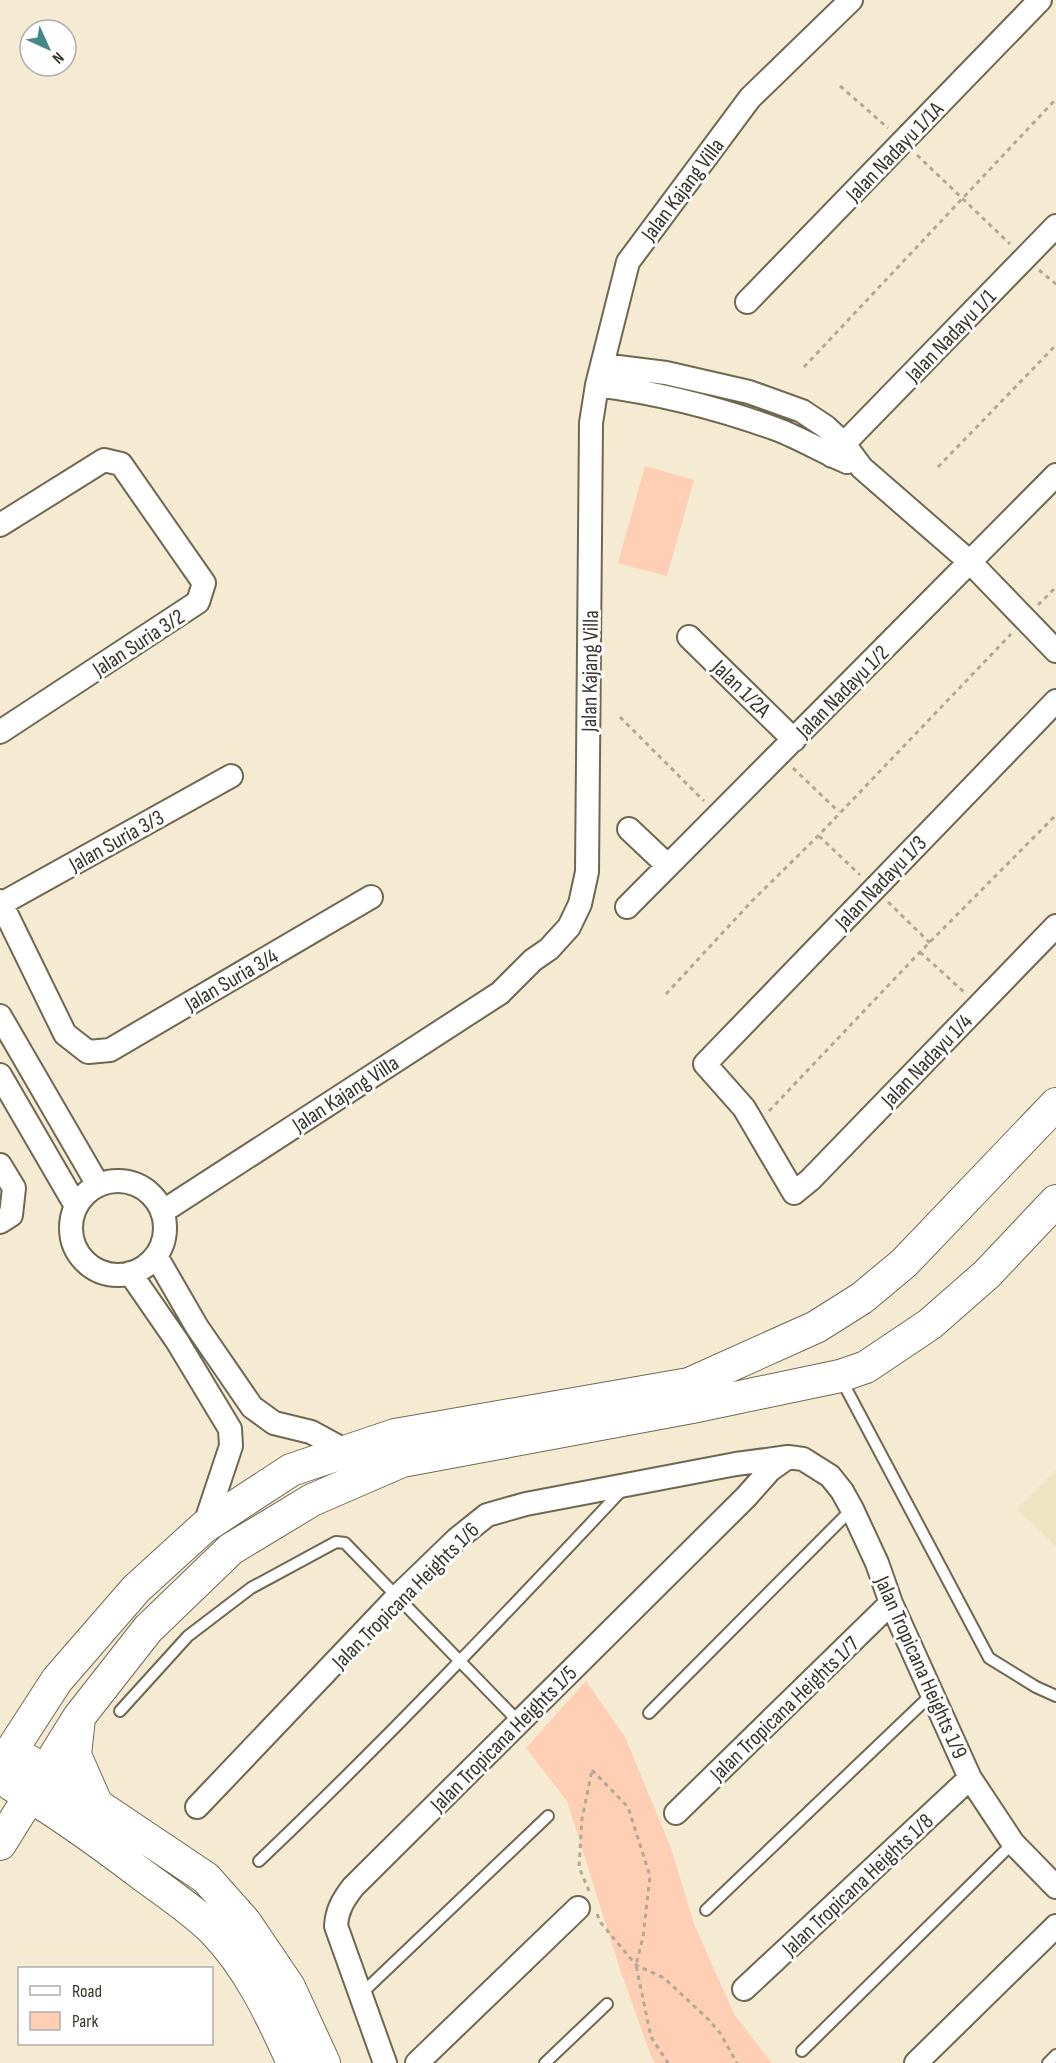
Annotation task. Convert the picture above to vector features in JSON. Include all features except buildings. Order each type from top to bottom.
[{"type":"street","name":"Jalan Kajang Villa","points":[[162,1212],[500,993],[533,960],[549,949],[569,927],[580,904],[587,872],[591,423],[600,375],[628,262],[750,98],[851,0]]},
{"type":"street","name":"Jalan Nadayu 1/1A","points":[[747,302],[1040,0]]},
{"type":"street","name":"Jalan Nadayu 1/1","points":[[838,450],[1056,226]]},
{"type":"street","points":[[612,327],[636,380]]},
{"type":"street","points":[[591,423],[636,380],[666,373],[748,392],[802,411],[826,428],[838,450]]},
{"type":"street","points":[[600,375],[636,380],[692,403],[838,450],[862,468],[970,562],[1056,651]]},
{"type":"street","points":[[692,403],[698,380]]},
{"type":"street","points":[[740,417],[748,392]]},
{"type":"street","name":"Jalan Suria 3/2","points":[[0,525],[104,460],[121,464],[204,583],[198,602],[0,732]]},
{"type":"street","name":"Jalan Nadayu 1/2","points":[[627,907],[1056,475]]},
{"type":"street","name":"Jalan 1/2A","points":[[689,637],[787,747]]},
{"type":"street","name":"Jalan Nadayu 1/3","points":[[755,1126],[744,1108],[705,1064],[1056,701]]},
{"type":"street","name":"Jalan Suria 3/3","points":[[1,902],[231,776]]},
{"type":"street","points":[[629,829],[667,865]]},
{"type":"street","name":"Jalan Suria 3/4","points":[[1,902],[64,1034],[88,1052],[110,1050],[371,897]]},
{"type":"street","name":"Jalan Nadayu 1/4","points":[[755,1126],[794,1194],[1056,926]]},
{"type":"street","points":[[0,1016],[98,1185]]},
{"type":"street","points":[[0,1076],[76,1206]]},
{"type":"street","points":[[324,2063],[289,1988],[245,1922],[206,1878],[97,1805],[37,1783],[4,1766],[57,1680],[136,1589],[204,1527],[291,1470],[395,1435],[689,1384],[816,1327],[862,1299],[904,1263],[1056,1104]]},
{"type":"street","points":[[0,1165],[14,1188],[11,1215],[0,1222]]},
{"type":"street","points":[[113,1180],[129,1182],[143,1188],[155,1198],[162,1212],[165,1227],[163,1242],[156,1256],[144,1266],[130,1273],[115,1275],[100,1271],[86,1263],[77,1251],[71,1236],[71,1221],[76,1206],[85,1193],[98,1185],[113,1180]]},
{"type":"street","points":[[0,1845],[79,1717],[148,1629],[231,1549],[312,1500],[402,1461],[692,1407],[840,1376],[866,1366],[930,1324],[987,1274],[1056,1201]]},
{"type":"street","points":[[156,1256],[197,1327],[252,1407],[274,1423],[312,1432],[346,1451]]},
{"type":"street","points":[[130,1273],[177,1341],[230,1429],[231,1446],[204,1527]]},
{"type":"street","name":"Jalan Tropicana Heights 1/6","points":[[197,1807],[398,1596],[465,1532],[487,1515],[526,1504],[736,1464],[788,1457]]},
{"type":"street","name":"Jalan Tropicana Heights 1/5","points":[[386,2063],[336,1926],[342,1900],[746,1497],[770,1470],[788,1457]]},
{"type":"street","name":"Jalan Tropicana Heights 1/9","points":[[788,1457],[803,1459],[830,1476],[852,1509],[877,1563],[891,1603],[970,1778],[1013,1843],[1056,1887]]},
{"type":"street","points":[[736,1464],[751,1474],[746,1497]]},
{"type":"street","name":"Jalan Tropicana Heights 1/7","points":[[676,1814],[891,1603]]},
{"type":"street","points":[[79,1717],[75,1755],[97,1805]]},
{"type":"street","name":"Jalan Tropicana Heights 1/8","points":[[744,1989],[970,1778]]},
{"type":"street","points":[[37,1783],[74,1826],[172,1896],[213,1930],[242,1966],[269,2011],[293,2063]]},
{"type":"street","points":[[0,1845],[47,1824],[74,1826]]},
{"type":"street","points":[[417,2063],[588,1905]]},
{"type":"street","points":[[916,2063],[1056,1926]]},
{"type":"lane","points":[[840,1376],[989,1658],[1036,1687],[1056,1696]]},
{"type":"lane","points":[[259,1861],[312,1811],[517,1602],[626,1485]]},
{"type":"lane","points":[[649,1713],[852,1509]]},
{"type":"lane","points":[[120,1711],[188,1636],[251,1588],[336,1542],[345,1543],[519,1722]]},
{"type":"lane","points":[[706,1910],[932,1694]]},
{"type":"lane","points":[[360,1995],[548,1816]]},
{"type":"lane","points":[[802,2051],[1013,1843]]},
{"type":"lane","points":[[545,2063],[607,2004]]},
{"type":"lane","points":[[1048,2063],[1056,2055]]},
{"type":"path","points":[[840,86],[903,141],[962,200],[1056,285]]},
{"type":"path","points":[[804,367],[1056,99]]},
{"type":"path","points":[[939,467],[1056,345]]},
{"type":"path","points":[[666,994],[752,901],[819,836],[839,812],[1025,619]]},
{"type":"path","points":[[620,717],[718,815]]},
{"type":"path","points":[[787,747],[839,812]]},
{"type":"path","points":[[755,1126],[920,952],[1056,815]]},
{"type":"path","points":[[920,952],[979,1005]]},
{"type":"path","points":[[668,2063],[651,2037],[636,1965],[643,1937],[650,1876],[628,1808],[592,1770],[582,1819],[579,1866],[588,1905],[636,1965],[664,1978],[708,2019],[720,2033],[736,2063]]},
{"type":"shaded area","points":[[1056,1470],[1056,1546],[1017,1509]]},
{"type":"green space","points":[[645,466],[694,480],[667,576],[618,563]]},
{"type":"green space","points":[[586,1681],[625,1737],[671,1848],[694,1924],[734,2014],[772,2063],[655,2063],[651,2056],[620,1969],[567,1801],[526,1748]]}]
